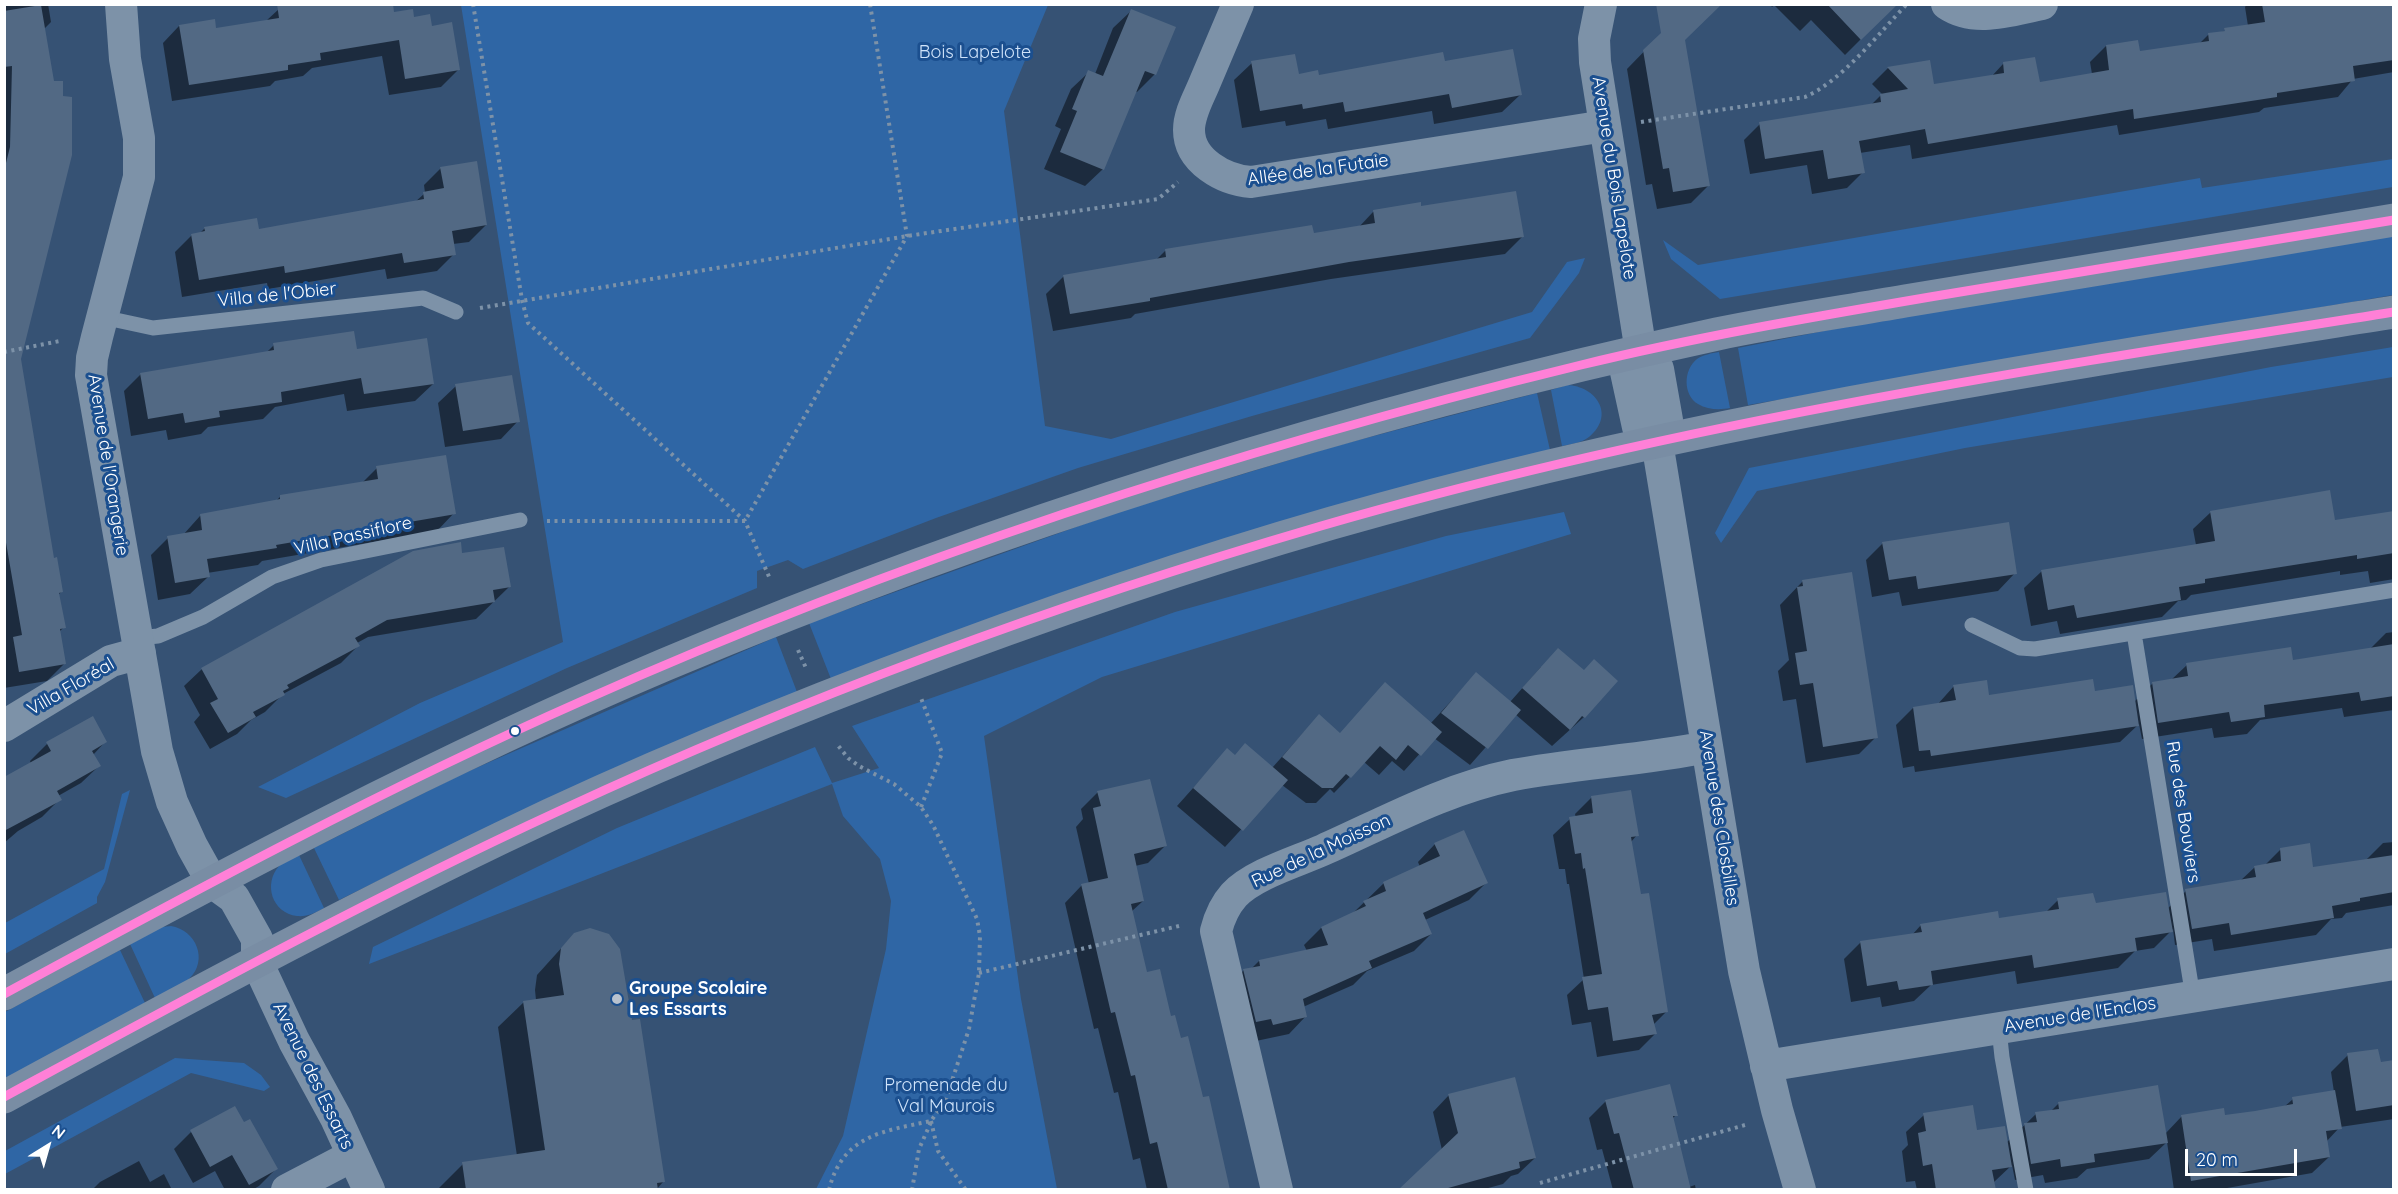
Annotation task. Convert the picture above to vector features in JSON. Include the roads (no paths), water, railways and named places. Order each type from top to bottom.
[{"type":"main road","points":[[4,994],[212,882],[384,794],[545,718],[742,633],[913,566],[1089,505],[1239,458],[1379,418],[1724,333],[2049,276],[2394,220]]},
{"type":"main road","points":[[4,1097],[257,962],[504,836],[710,744],[858,684],[1125,587],[1247,548],[1478,483],[1657,442],[2004,374],[2394,312]]},
{"type":"street","name":"Avenue de l'Orangerie","points":[[121,4],[125,59],[139,138],[139,168],[92,358],[92,387],[157,751],[172,802],[212,882],[213,904],[237,948],[257,962]]},
{"type":"street","name":"Allée de la Futaie","points":[[1238,4],[1195,105],[1189,129],[1193,146],[1205,162],[1228,178],[1251,182],[1620,125]]},
{"type":"street","name":"Avenue du Bois Lapelote","points":[[1600,4],[1594,39],[1620,125],[1641,352]]},
{"type":"street","points":[[1947,4],[1968,14],[1980,15],[2042,4]]},
{"type":"street","points":[[1641,352],[1658,369],[1667,420],[1657,442]]},
{"type":"street","name":"Avenue des Closbilles","points":[[1657,442],[1744,971],[1786,1145],[1800,1190]]},
{"type":"street","name":"Villa Floréal","points":[[4,726],[139,646]]},
{"type":"street","name":"Rue de la Moisson","points":[[1276,1190],[1216,932],[1224,910],[1233,896],[1264,876],[1419,805],[1465,787],[1513,776],[1675,754],[1707,747]]},
{"type":"street","name":"Avenue des Essarts","points":[[257,962],[294,1041],[336,1118],[369,1190]]},
{"type":"street","name":"Avenue de l'Enclos","points":[[1766,1066],[2394,964]]},
{"type":"street","points":[[287,1190],[352,1156]]},
{"type":"lane","name":"Villa de l'Obier","points":[[102,317],[153,328],[423,298],[456,312]]},
{"type":"lane","name":"Villa Passiflore","points":[[139,646],[203,617],[272,577],[321,560],[520,520]]},
{"type":"lane","points":[[1972,625],[2020,648],[2035,649],[2394,590]]},
{"type":"lane","name":"Rue des Bouviers","points":[[2134,633],[2193,997]]},
{"type":"lane","points":[[1999,1029],[2026,1190]]},
{"type":"place","name":"Groupe Scolaire Les Essarts","points":[[617,999]]},
{"type":"park label","name":"Bois Lapelote","points":[[975,53]]},
{"type":"park label","name":"Promenade du Val Maurois","points":[[946,1096]]}]
